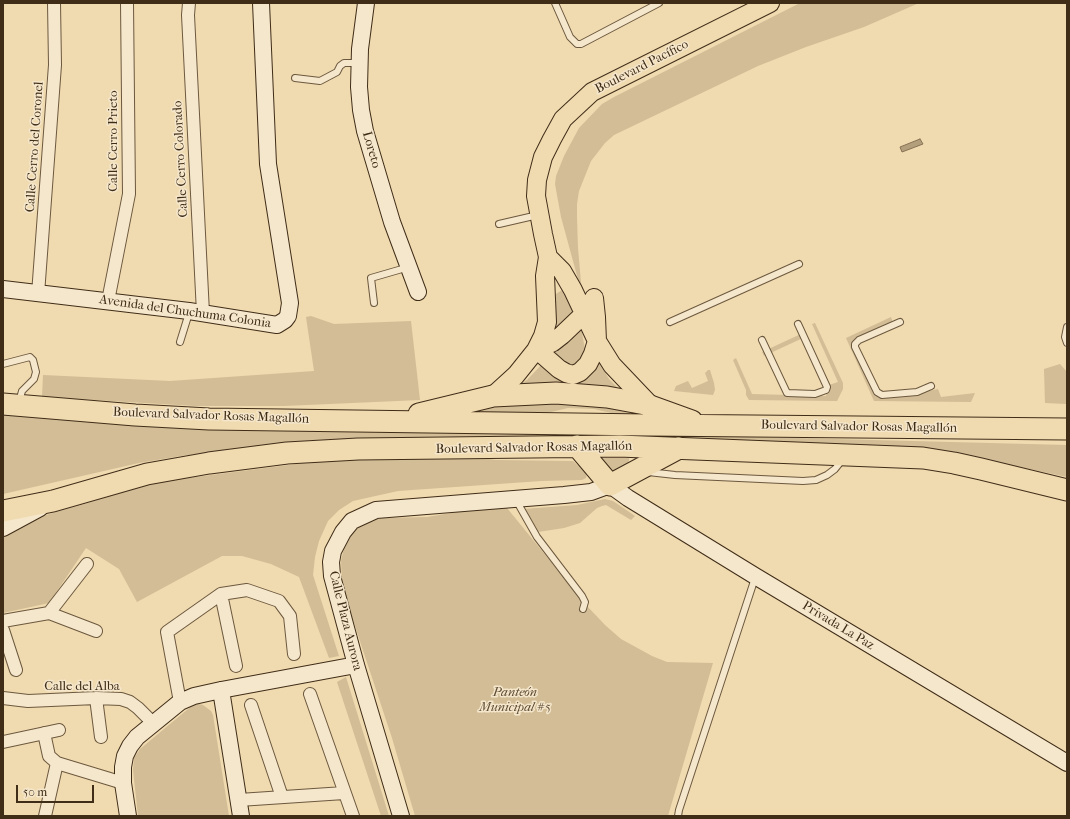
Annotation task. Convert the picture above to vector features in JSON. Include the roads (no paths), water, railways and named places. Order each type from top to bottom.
[{"type":"highway","points":[[396,421],[493,396],[523,393],[556,393],[607,397],[651,406],[706,426]]},
{"type":"highway","name":"Boulevard Salvador Rosas Magallón","points":[[10,405],[135,415],[209,419],[706,426],[1067,429]]},
{"type":"highway","points":[[577,446],[610,485],[680,448]]},
{"type":"highway","name":"Boulevard Salvador Rosas Magallón","points":[[3,511],[53,501],[147,474],[209,463],[266,456],[358,449],[577,446],[680,448],[923,458],[954,463],[1067,490]]},
{"type":"main road","name":"Boulevard Pacífico","points":[[493,396],[516,375],[536,350],[543,336],[547,322],[545,276],[548,256],[536,196],[537,180],[543,157],[563,119],[592,92],[770,3]]},
{"type":"main road","points":[[548,256],[562,271],[573,290],[597,341],[612,365],[651,406]]},
{"type":"main road","points":[[584,314],[553,342],[536,350],[558,369],[572,375],[580,372],[588,364],[597,341]]},
{"type":"street","name":"Calle Cerro del Coronel","points":[[38,294],[55,65],[54,3]]},
{"type":"street","name":"Calle Cerro Prieto","points":[[108,301],[130,194],[127,3]]},
{"type":"street","name":"Calle Cerro Colorado","points":[[189,3],[188,15],[196,312]]},
{"type":"street","name":"Avenida del Chuchuma Colonia","points":[[3,289],[196,312],[277,325],[285,320],[290,310],[290,303],[268,164],[261,3]]},
{"type":"street","name":"Loreto","points":[[366,3],[359,63],[360,110],[364,131],[392,222],[418,292]]},
{"type":"street","name":"Calle Plaza Aurora","points":[[401,816],[356,665],[332,576],[331,562],[333,551],[343,532],[352,521],[376,510],[516,500],[591,492],[610,485]]},
{"type":"street","name":"Privada La Paz","points":[[610,485],[628,498],[755,576],[1067,763]]},
{"type":"street","points":[[3,528],[53,501]]},
{"type":"street","points":[[49,614],[87,564]]},
{"type":"street","points":[[180,702],[167,632],[220,594],[247,590],[279,601],[290,616],[294,654]]},
{"type":"street","points":[[220,594],[236,666]]},
{"type":"street","points":[[3,622],[49,614],[96,631]]},
{"type":"street","points":[[3,630],[16,670]]},
{"type":"street","points":[[128,816],[123,783],[125,756],[137,737],[180,702],[194,696],[221,690],[356,665]]},
{"type":"street","points":[[221,690],[240,808],[282,797],[344,793]]},
{"type":"street","points":[[310,694],[353,816]]},
{"type":"street","name":"Calle del Alba","points":[[3,698],[28,701],[96,698],[121,699],[130,702],[153,723]]},
{"type":"street","points":[[96,698],[101,737]]},
{"type":"street","points":[[251,705],[282,797]]},
{"type":"street","points":[[3,742],[59,730]]},
{"type":"street","points":[[44,733],[48,756],[57,763],[123,783]]},
{"type":"street","points":[[45,816],[57,763]]},
{"type":"lane","points":[[555,3],[570,38],[577,44],[581,44],[659,3]]},
{"type":"lane","points":[[295,78],[320,81],[337,72],[340,66],[344,63],[359,63]]},
{"type":"lane","points":[[499,224],[539,214]]},
{"type":"lane","points":[[670,322],[799,264]]},
{"type":"lane","points":[[374,303],[371,278],[409,267]]},
{"type":"lane","points":[[180,342],[196,312]]},
{"type":"lane","points":[[900,322],[859,340],[855,344],[855,347],[877,392],[882,395],[917,392],[931,386]]},
{"type":"lane","points":[[762,340],[787,393],[815,394],[826,390],[827,387],[798,324]]},
{"type":"lane","points":[[1067,327],[1065,337],[1067,342]]},
{"type":"lane","points":[[3,364],[30,357],[33,360],[36,372],[34,379],[10,405]]},
{"type":"lane","points":[[636,470],[675,475],[803,481],[816,480],[827,475],[835,469],[846,454]]},
{"type":"lane","points":[[516,500],[537,537],[582,596],[585,602],[584,609]]},
{"type":"lane","points":[[678,816],[755,576]]},
{"type":"park label","name":"Panteón Municipal #5","points":[[515,700]]}]
